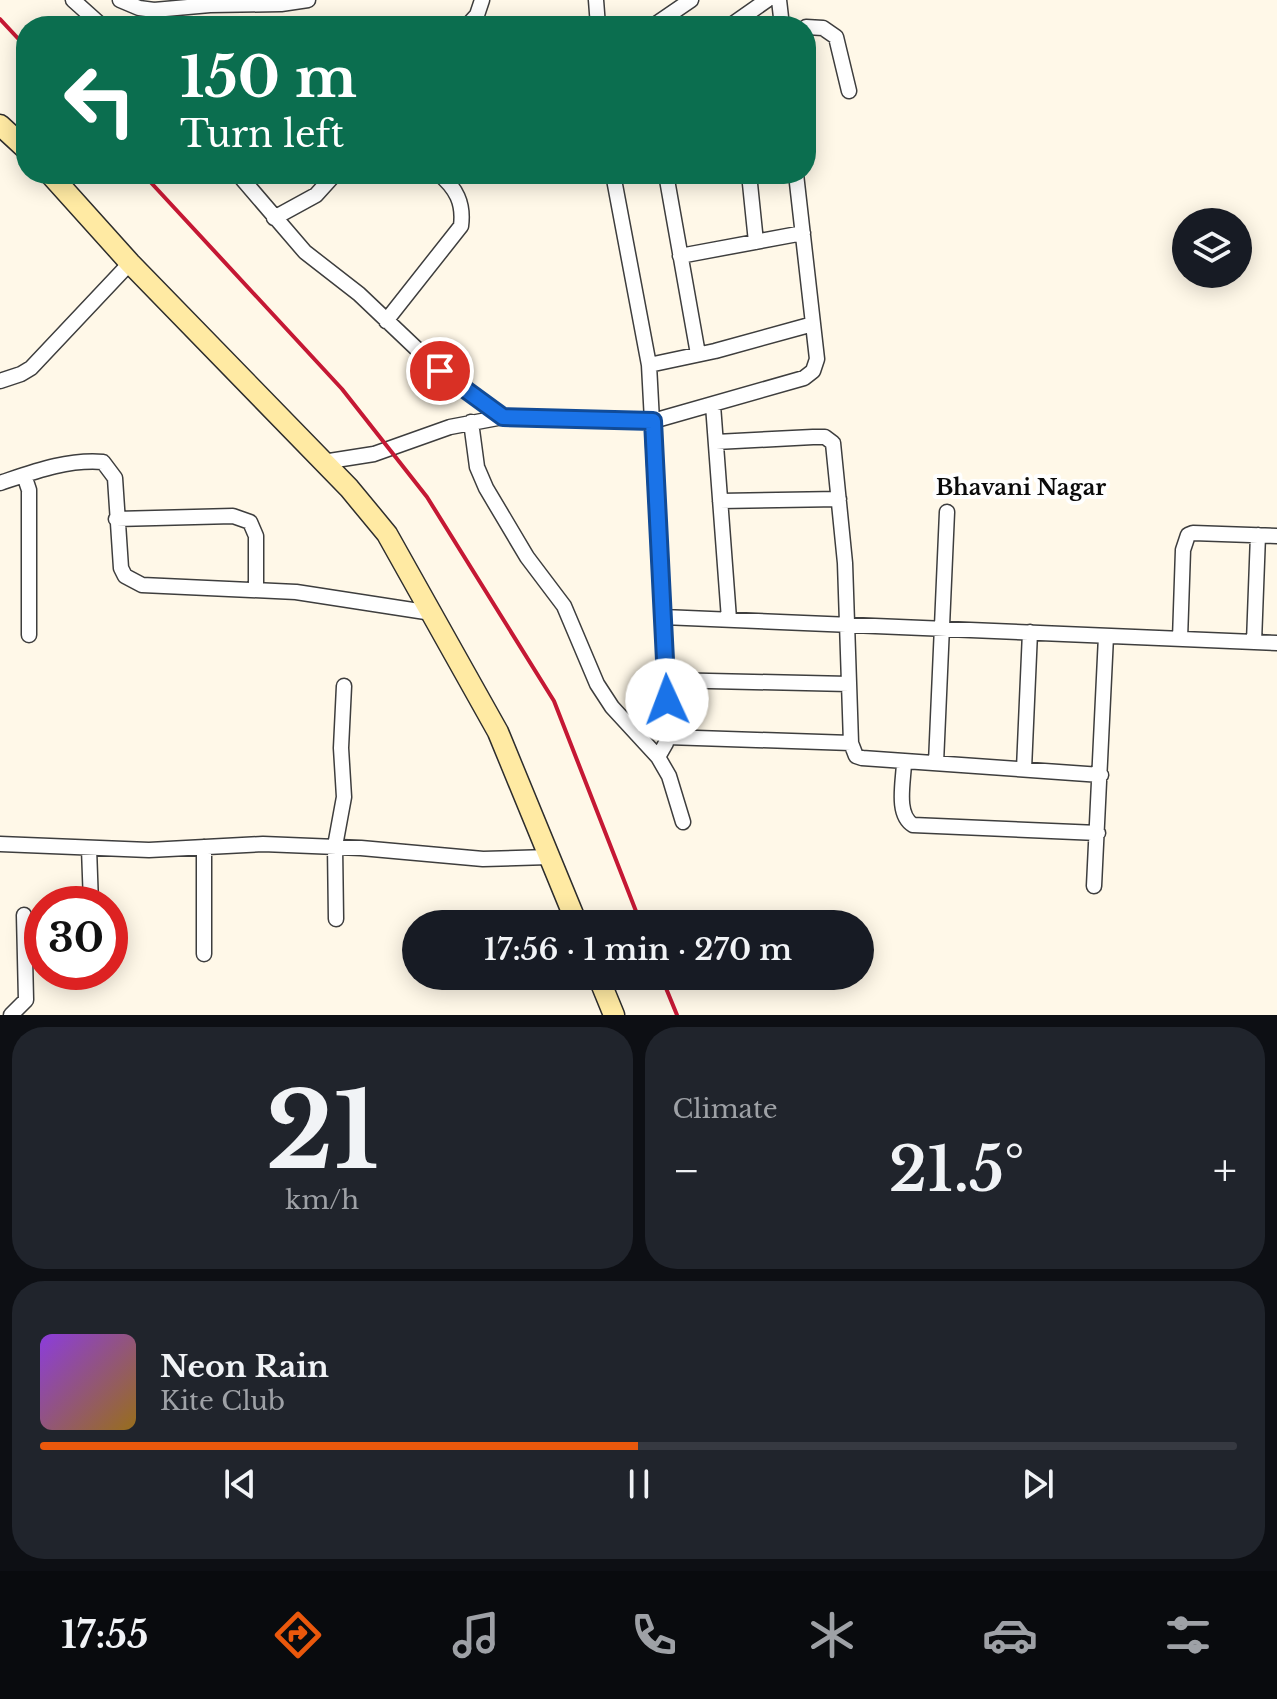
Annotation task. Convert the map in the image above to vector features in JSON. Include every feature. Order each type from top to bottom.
[{"type":"street","points":[[73,0],[91,16]]},
{"type":"street","points":[[120,0],[154,10],[308,0]]},
{"type":"street","points":[[668,16],[691,0]]},
{"type":"street","points":[[744,16],[767,0]]},
{"type":"street","points":[[816,28],[829,30],[836,37],[849,91]]},
{"type":"street","points":[[0,125],[16,140]]},
{"type":"street","points":[[59,184],[130,263],[323,462],[387,534],[498,732],[571,910]]},
{"type":"street","points":[[246,184],[305,252],[339,277],[440,371],[503,417]]},
{"type":"street","points":[[274,218],[316,195],[326,184]]},
{"type":"street","points":[[386,321],[461,226],[459,197],[450,184]]},
{"type":"street","points":[[615,184],[649,365],[666,680],[667,737],[658,757]]},
{"type":"street","points":[[668,184],[698,354]]},
{"type":"street","points":[[750,184],[756,242]]},
{"type":"street","points":[[323,462],[384,452],[425,434],[503,417],[653,421],[796,381],[810,374],[817,359],[797,184]]},
{"type":"street","points":[[680,256],[803,233]]},
{"type":"street","points":[[0,381],[31,368],[130,263]]},
{"type":"street","points":[[649,365],[813,324]]},
{"type":"street","points":[[713,405],[729,619]]},
{"type":"street","points":[[471,422],[477,467],[490,496],[527,557],[564,606],[597,684],[612,707],[658,757],[669,776],[683,822]]},
{"type":"street","points":[[716,442],[825,437],[833,443],[848,624],[851,743],[856,756],[1101,775]]},
{"type":"street","points":[[0,483],[48,467],[85,461],[103,462],[115,478],[121,568],[132,582],[296,592],[432,613]]},
{"type":"street","points":[[24,475],[29,490],[29,635]]},
{"type":"street","points":[[720,501],[839,499]]},
{"type":"street","points":[[936,763],[947,512]]},
{"type":"street","points":[[116,519],[233,516],[250,522],[256,536],[256,589]]},
{"type":"street","points":[[1180,639],[1184,544],[1188,535],[1277,536]]},
{"type":"street","points":[[1254,642],[1258,535]]},
{"type":"street","points":[[663,617],[1277,643]]},
{"type":"street","points":[[1024,769],[1030,632]]},
{"type":"street","points":[[1094,886],[1106,636]]},
{"type":"street","points":[[666,680],[849,684]]},
{"type":"street","points":[[336,919],[335,846],[344,797],[341,748],[344,686]]},
{"type":"street","points":[[667,737],[851,743]]},
{"type":"street","points":[[904,761],[903,810],[910,823],[1098,833]]},
{"type":"street","points":[[0,844],[149,850],[263,844],[335,846],[483,859],[549,857]]},
{"type":"street","points":[[204,847],[204,954]]},
{"type":"street","points":[[89,848],[90,886]]},
{"type":"street","points":[[11,1015],[26,1000],[26,990]]},
{"type":"street","points":[[604,990],[614,1015]]},
{"type":"railway","points":[[0,19],[16,36]]},
{"type":"railway","points":[[152,184],[342,389],[427,497],[554,701],[636,910]]},
{"type":"railway","points":[[667,990],[677,1015]]},
{"type":"district","name":"Bhavani Nagar","points":[[1021,487]]},
{"type":"route","points":[[440,371],[503,417],[653,421],[667,700]]}]
